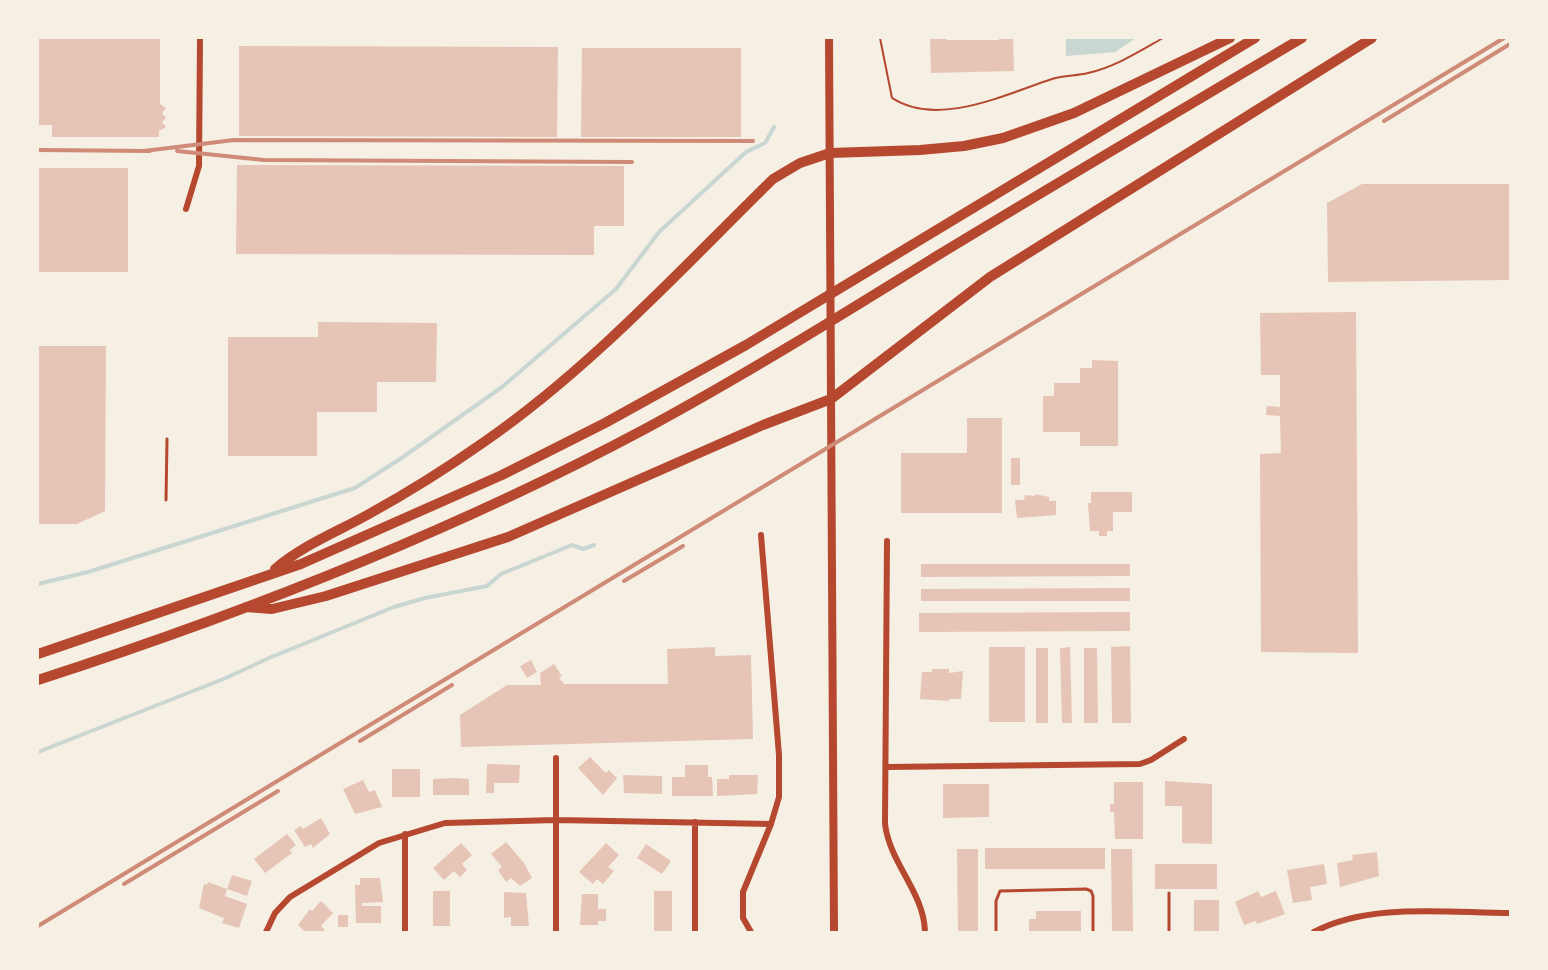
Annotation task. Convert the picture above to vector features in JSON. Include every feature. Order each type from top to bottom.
[{"type":"highway","points":[[270,573],[294,553],[370,514],[486,441],[598,349],[773,179],[800,163],[830,153],[920,150],[964,146],[1003,138],[1074,113],[1230,38]]},
{"type":"highway","points":[[38,654],[120,628],[311,560],[502,475],[673,386],[932,234],[1255,38]]},
{"type":"highway","points":[[38,680],[124,652],[387,551],[512,496],[645,429],[869,298],[1302,38]]},
{"type":"highway","points":[[242,607],[272,609],[326,596],[455,554],[544,522],[665,467],[831,399],[990,277],[1372,38]]},
{"type":"main road","points":[[829,38],[834,933]]},
{"type":"street","points":[[186,209],[199,166],[200,38]]},
{"type":"street","points":[[751,933],[743,918],[743,892],[771,824],[779,797],[779,755],[761,535]]},
{"type":"street","points":[[887,541],[887,839],[897,863],[922,908],[925,933]]},
{"type":"street","points":[[887,766],[1140,764],[1151,760],[1184,739]]},
{"type":"street","points":[[556,758],[556,933]]},
{"type":"street","points":[[266,933],[275,913],[290,897],[379,843],[445,823],[556,820],[771,824]]},
{"type":"street","points":[[695,822],[695,933]]},
{"type":"street","points":[[405,834],[405,933]]},
{"type":"street","points":[[1314,933],[1351,917],[1381,913],[1510,913]]},
{"type":"lane","points":[[166,500],[167,439]]},
{"type":"lane","points":[[996,933],[996,901],[1000,891],[1086,889],[1091,891],[1093,896],[1093,933]]},
{"type":"lane","points":[[1169,893],[1169,933]]},
{"type":"path","points":[[880,38],[892,98],[904,105],[942,110],[981,102],[1060,77],[1088,74],[1128,57],[1163,38]]},
{"type":"shaded area","points":[[1066,38],[1136,38],[1115,52],[1066,56]]},
{"type":"building","points":[[38,38],[160,38],[160,104],[166,108],[162,113],[166,118],[162,122],[166,127],[159,131],[159,137],[52,137],[52,125],[38,125]]},
{"type":"building","points":[[930,38],[999,40],[999,38],[1013,38],[1014,71],[931,73]]},
{"type":"building","points":[[239,46],[558,47],[557,137],[239,136]]},
{"type":"building","points":[[582,48],[741,48],[741,137],[581,137]]},
{"type":"building","points":[[237,165],[624,166],[624,226],[594,226],[594,255],[236,254]]},
{"type":"building","points":[[38,168],[128,168],[128,272],[38,272]]},
{"type":"building","points":[[1362,184],[1510,184],[1510,280],[1328,282],[1327,203]]},
{"type":"building","points":[[1356,312],[1358,653],[1261,652],[1260,454],[1281,453],[1280,416],[1266,415],[1267,406],[1280,407],[1280,375],[1261,375],[1260,313]]},
{"type":"building","points":[[318,322],[437,323],[436,382],[377,382],[377,412],[317,412],[317,456],[228,456],[228,337],[318,337]]},
{"type":"building","points":[[38,346],[106,346],[105,511],[77,524],[38,524]]},
{"type":"building","points":[[1092,360],[1118,361],[1118,446],[1080,446],[1080,432],[1043,432],[1043,396],[1054,396],[1054,383],[1080,383],[1080,368],[1092,368]]},
{"type":"building","points":[[967,418],[1002,418],[1002,513],[901,513],[901,453],[967,453]]},
{"type":"building","points":[[1011,458],[1020,458],[1020,485],[1011,485]]},
{"type":"building","points":[[1091,492],[1132,492],[1132,512],[1113,512],[1113,531],[1107,531],[1107,536],[1099,536],[1099,531],[1090,531],[1088,503],[1091,503]]},
{"type":"building","points":[[1035,494],[1049,497],[1049,501],[1056,501],[1056,515],[1017,518],[1015,500],[1024,500],[1025,495],[1035,496]]},
{"type":"building","points":[[921,564],[1130,564],[1130,576],[921,577]]},
{"type":"building","points":[[1130,588],[1130,601],[921,601],[921,589]]},
{"type":"building","points":[[1130,612],[1130,631],[919,632],[919,613]]},
{"type":"building","points":[[1130,646],[1131,723],[1112,723],[1111,647]]},
{"type":"building","points":[[715,647],[715,656],[751,655],[753,739],[461,747],[460,715],[507,685],[541,685],[540,673],[554,664],[564,684],[668,684],[667,649]]},
{"type":"building","points":[[989,647],[1025,647],[1025,722],[989,722]]},
{"type":"building","points":[[1070,647],[1072,723],[1062,723],[1060,648]]},
{"type":"building","points":[[1036,648],[1048,648],[1048,723],[1036,723]]},
{"type":"building","points":[[1084,648],[1097,648],[1098,723],[1084,723]]},
{"type":"building","points":[[531,660],[537,672],[527,678],[520,666]]},
{"type":"building","points":[[932,669],[949,669],[949,673],[963,671],[961,699],[949,699],[949,701],[920,699],[922,672],[932,672]]},
{"type":"building","points":[[590,757],[606,773],[609,770],[617,778],[603,795],[578,768]]},
{"type":"building","points":[[487,764],[520,765],[519,783],[494,783],[494,793],[486,793]]},
{"type":"building","points":[[685,765],[708,765],[708,777],[712,777],[713,796],[672,796],[672,777],[685,777]]},
{"type":"building","points":[[392,769],[420,769],[420,797],[392,797]]},
{"type":"building","points":[[623,775],[662,776],[662,794],[624,793]]},
{"type":"building","points":[[729,775],[758,775],[757,794],[717,796],[717,779],[729,779]]},
{"type":"building","points":[[433,779],[469,779],[469,795],[433,795]]},
{"type":"building","points":[[363,780],[369,792],[375,790],[382,807],[355,814],[343,789]]},
{"type":"building","points":[[1165,781],[1212,784],[1212,844],[1182,843],[1182,806],[1165,806]]},
{"type":"building","points":[[1114,782],[1143,782],[1143,839],[1115,839],[1114,812],[1110,812],[1110,804],[1114,804]]},
{"type":"building","points":[[943,784],[989,784],[989,817],[943,818]]},
{"type":"building","points":[[321,818],[330,834],[313,848],[311,844],[305,847],[294,830],[301,826],[303,829]]},
{"type":"building","points":[[287,834],[296,845],[290,850],[292,853],[265,873],[254,859]]},
{"type":"building","points":[[506,842],[524,863],[532,878],[520,886],[511,878],[506,882],[498,870],[502,867],[491,854]]},
{"type":"building","points":[[461,843],[472,855],[462,864],[467,870],[460,877],[454,871],[444,880],[433,868]]},
{"type":"building","points":[[606,843],[619,855],[608,867],[614,871],[603,884],[597,879],[593,884],[579,872]]},
{"type":"building","points":[[646,844],[671,861],[662,874],[637,858]]},
{"type":"building","points":[[985,848],[1105,848],[1105,869],[985,869]]},
{"type":"building","points":[[957,849],[978,849],[978,932],[958,932]]},
{"type":"building","points":[[1111,849],[1132,849],[1133,932],[1112,932]]},
{"type":"building","points":[[1377,852],[1379,876],[1340,887],[1337,863],[1353,860],[1352,855]]},
{"type":"building","points":[[1155,864],[1217,864],[1217,889],[1155,889]]},
{"type":"building","points":[[1324,864],[1327,884],[1310,887],[1312,900],[1293,903],[1287,870]]},
{"type":"building","points":[[232,875],[252,881],[247,896],[227,889]]},
{"type":"building","points":[[360,878],[380,878],[383,902],[362,903],[362,906],[381,906],[381,923],[356,923],[355,885],[360,885]]},
{"type":"building","points":[[208,882],[227,889],[225,896],[247,904],[239,928],[222,923],[224,918],[199,908],[204,884],[207,885]]},
{"type":"building","points":[[433,891],[450,891],[450,926],[433,926]]},
{"type":"building","points":[[654,891],[672,891],[672,932],[654,932]]},
{"type":"building","points":[[1258,891],[1261,897],[1276,891],[1285,914],[1257,924],[1256,921],[1244,925],[1235,902]]},
{"type":"building","points":[[504,892],[526,893],[529,926],[511,926],[511,917],[504,918]]},
{"type":"building","points":[[582,894],[598,894],[598,909],[606,909],[606,921],[598,921],[598,925],[580,925]]},
{"type":"building","points":[[1194,900],[1219,900],[1219,932],[1194,932]]},
{"type":"building","points":[[321,901],[333,913],[321,926],[325,930],[305,932],[298,925],[310,909],[312,911]]},
{"type":"building","points":[[1036,911],[1081,911],[1081,932],[1029,932],[1029,919],[1036,919]]},
{"type":"building","points":[[338,915],[348,915],[348,927],[338,927]]},
{"type":"waterway","points":[[38,584],[88,572],[355,488],[502,387],[616,289],[659,232],[746,152],[765,143],[774,127]]},
{"type":"waterway","points":[[38,752],[226,678],[394,607],[425,598],[487,586],[501,574],[572,545],[583,549],[594,545]]},
{"type":"railway","points":[[38,926],[1504,38]]},
{"type":"railway","points":[[1384,121],[1510,44]]},
{"type":"railway","points":[[144,151],[234,140],[753,141]]},
{"type":"railway","points":[[38,150],[150,151]]},
{"type":"railway","points":[[177,151],[264,160],[632,162]]},
{"type":"railway","points":[[624,581],[683,546]]},
{"type":"railway","points":[[360,741],[452,685]]},
{"type":"railway","points":[[124,884],[278,791]]}]
